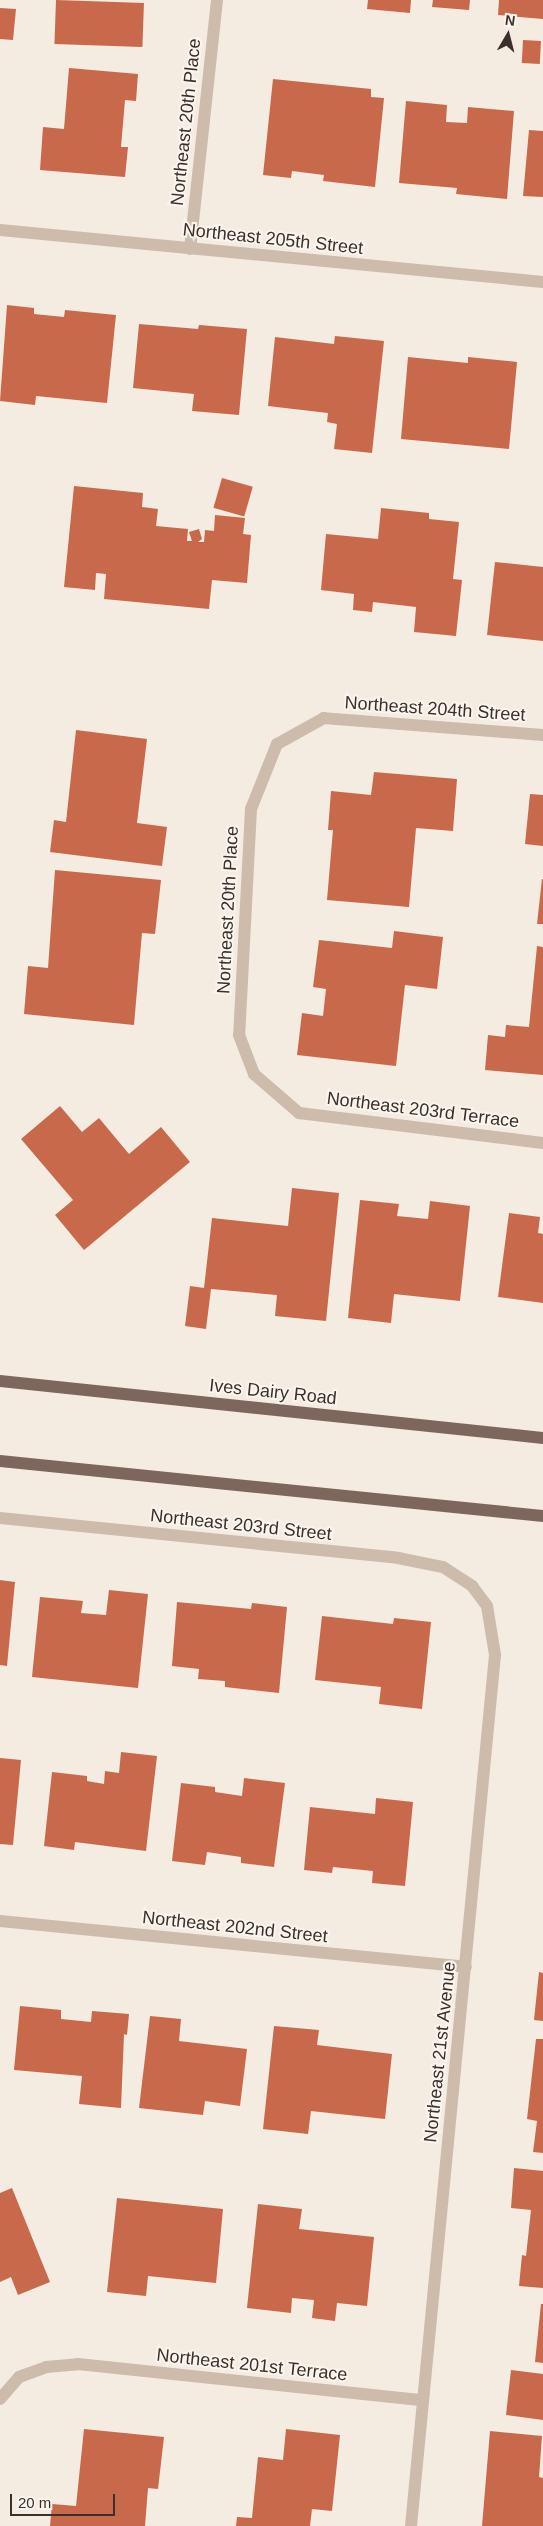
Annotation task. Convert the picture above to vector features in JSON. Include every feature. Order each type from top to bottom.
[{"type":"main road","name":"Ives Dairy Road","points":[[0,1382],[543,1438]]},
{"type":"main road","points":[[0,1461],[543,1516]]},
{"type":"street","name":"Northeast 20th Place","points":[[190,248],[217,0]]},
{"type":"street","name":"Northeast 205th Street","points":[[0,230],[543,282]]},
{"type":"street","name":"Northeast 20th Place","points":[[299,1113],[254,1074],[239,1035],[251,809],[277,744],[324,718]]},
{"type":"street","name":"Northeast 204th Street","points":[[324,718],[543,735]]},
{"type":"street","name":"Northeast 203rd Terrace","points":[[299,1113],[543,1143]]},
{"type":"street","name":"Northeast 203rd Street","points":[[0,1518],[398,1558],[443,1567],[472,1586]]},
{"type":"street","name":"Northeast 21st Avenue","points":[[411,2526],[495,1655],[487,1606],[472,1586]]},
{"type":"street","name":"Northeast 202nd Street","points":[[0,1921],[466,1967]]},
{"type":"street","name":"Northeast 201st Terrace","points":[[0,2399],[19,2377],[46,2367],[78,2364],[422,2400]]},
{"type":"building","points":[[56,0],[144,3],[142,47],[54,44]]},
{"type":"building","points":[[368,0],[411,0],[410,13],[367,9]]},
{"type":"building","points":[[433,0],[470,0],[469,10],[432,7]]},
{"type":"building","points":[[499,0],[543,0],[543,19],[498,15]]},
{"type":"building","points":[[0,8],[16,9],[13,40],[0,39]]},
{"type":"building","points":[[523,40],[541,41],[540,64],[522,63]]},
{"type":"building","points":[[69,68],[138,74],[136,101],[125,100],[121,147],[128,147],[125,177],[40,170],[43,127],[64,129]]},
{"type":"building","points":[[273,79],[371,89],[371,97],[384,98],[375,187],[323,181],[324,175],[292,171],[291,178],[263,175]]},
{"type":"building","points":[[406,101],[447,105],[446,122],[467,123],[468,107],[514,111],[507,199],[456,194],[457,188],[399,183]]},
{"type":"building","points":[[529,130],[543,131],[543,197],[523,196]]},
{"type":"building","points":[[7,305],[34,308],[34,314],[64,317],[65,310],[116,315],[107,403],[36,396],[35,405],[0,401]]},
{"type":"building","points":[[139,324],[198,329],[199,325],[247,329],[239,415],[192,411],[194,394],[133,388]]},
{"type":"building","points":[[335,336],[384,341],[372,453],[334,449],[337,424],[327,422],[328,413],[268,406],[275,337],[334,344]]},
{"type":"building","points":[[408,357],[468,363],[468,357],[517,362],[509,449],[401,439]]},
{"type":"building","points":[[222,478],[253,487],[244,517],[213,508]]},
{"type":"building","points":[[74,486],[143,493],[142,507],[158,509],[156,526],[188,529],[187,541],[192,541],[189,532],[199,529],[202,539],[198,542],[204,542],[205,530],[214,531],[215,515],[245,518],[243,534],[251,535],[247,583],[212,580],[209,609],[104,599],[106,574],[96,573],[95,590],[64,587]]},
{"type":"building","points":[[381,508],[429,513],[429,519],[459,522],[453,579],[462,580],[456,636],[414,632],[416,607],[373,602],[372,612],[353,610],[354,594],[321,590],[326,534],[378,539]]},
{"type":"building","points":[[495,562],[543,567],[543,641],[487,635]]},
{"type":"building","points":[[76,730],[147,739],[137,823],[167,827],[162,866],[50,852],[54,820],[66,822]]},
{"type":"building","points":[[374,772],[457,779],[453,831],[416,828],[409,907],[327,900],[333,830],[328,830],[331,791],[371,795]]},
{"type":"building","points":[[530,794],[543,795],[543,846],[525,844]]},
{"type":"building","points":[[55,870],[161,880],[155,934],[142,933],[134,1025],[24,1014],[28,966],[48,968]]},
{"type":"building","points":[[542,879],[543,924],[537,924]]},
{"type":"building","points":[[394,931],[443,937],[437,989],[405,985],[396,1066],[297,1055],[302,1013],[323,1016],[326,989],[313,987],[319,940],[392,948]]},
{"type":"building","points":[[537,946],[543,947],[543,1075],[485,1070],[488,1035],[505,1037],[506,1025],[529,1027]]},
{"type":"building","points":[[60,1106],[82,1132],[99,1118],[129,1154],[161,1127],[190,1162],[84,1250],[55,1215],[73,1200],[21,1139]]},
{"type":"building","points":[[292,1188],[339,1193],[326,1321],[275,1316],[277,1295],[211,1289],[206,1329],[185,1326],[190,1286],[204,1288],[212,1218],[288,1226]]},
{"type":"building","points":[[360,1200],[399,1204],[397,1216],[428,1219],[430,1201],[470,1206],[460,1301],[394,1294],[391,1323],[348,1318]]},
{"type":"building","points":[[509,1213],[540,1217],[538,1233],[543,1234],[543,1303],[498,1297]]},
{"type":"building","points":[[0,1580],[15,1582],[7,1666],[0,1665]]},
{"type":"building","points":[[109,1590],[148,1594],[138,1688],[32,1677],[40,1597],[83,1601],[81,1613],[106,1615]]},
{"type":"building","points":[[177,1602],[251,1609],[252,1603],[287,1607],[279,1693],[225,1687],[225,1681],[198,1679],[199,1669],[172,1666]]},
{"type":"building","points":[[322,1616],[393,1624],[394,1618],[431,1622],[422,1709],[379,1704],[381,1687],[315,1680]]},
{"type":"building","points":[[121,1752],[157,1756],[146,1851],[75,1842],[74,1850],[44,1846],[52,1772],[87,1776],[87,1781],[104,1784],[105,1771],[119,1773]]},
{"type":"building","points":[[0,1758],[21,1760],[13,1845],[0,1844]]},
{"type":"building","points":[[244,1778],[285,1783],[274,1867],[241,1863],[241,1857],[207,1852],[205,1865],[172,1861],[181,1783],[215,1787],[215,1792],[242,1796]]},
{"type":"building","points":[[376,1798],[413,1802],[405,1886],[372,1883],[373,1871],[333,1867],[332,1873],[304,1870],[310,1807],[375,1814]]},
{"type":"building","points":[[539,1972],[543,1973],[543,2021],[534,2020]]},
{"type":"building","points":[[20,2006],[61,2010],[61,2019],[91,2022],[92,2011],[129,2014],[127,2035],[124,2034],[121,2108],[79,2104],[82,2076],[14,2070]]},
{"type":"building","points":[[150,2016],[181,2019],[179,2041],[247,2049],[240,2106],[205,2101],[203,2115],[139,2108]]},
{"type":"building","points":[[274,2026],[319,2030],[317,2045],[392,2054],[385,2119],[311,2111],[308,2134],[263,2129]]},
{"type":"building","points":[[536,2039],[543,2039],[543,2153],[533,2152],[537,2121],[527,2119]]},
{"type":"building","points":[[514,2168],[543,2171],[543,2288],[519,2286],[522,2255],[526,2256],[531,2210],[511,2208]]},
{"type":"building","points":[[12,2188],[50,2282],[18,2295],[11,2277],[0,2282],[0,2193]]},
{"type":"building","points":[[117,2198],[223,2209],[216,2283],[148,2276],[146,2296],[107,2292]]},
{"type":"building","points":[[258,2204],[302,2209],[299,2229],[374,2237],[367,2306],[337,2303],[335,2321],[312,2318],[314,2300],[292,2298],[291,2313],[247,2308]]},
{"type":"building","points":[[541,2304],[543,2304],[543,2363],[535,2362]]},
{"type":"building","points":[[511,2370],[543,2374],[543,2420],[506,2415]]},
{"type":"building","points":[[84,2429],[164,2437],[158,2489],[148,2488],[145,2526],[50,2526],[52,2504],[76,2506]]},
{"type":"building","points":[[286,2429],[340,2435],[332,2511],[312,2509],[310,2526],[236,2526],[237,2517],[252,2518],[258,2457],[283,2460]]},
{"type":"building","points":[[490,2431],[542,2436],[539,2477],[543,2478],[543,2526],[482,2526]]}]
